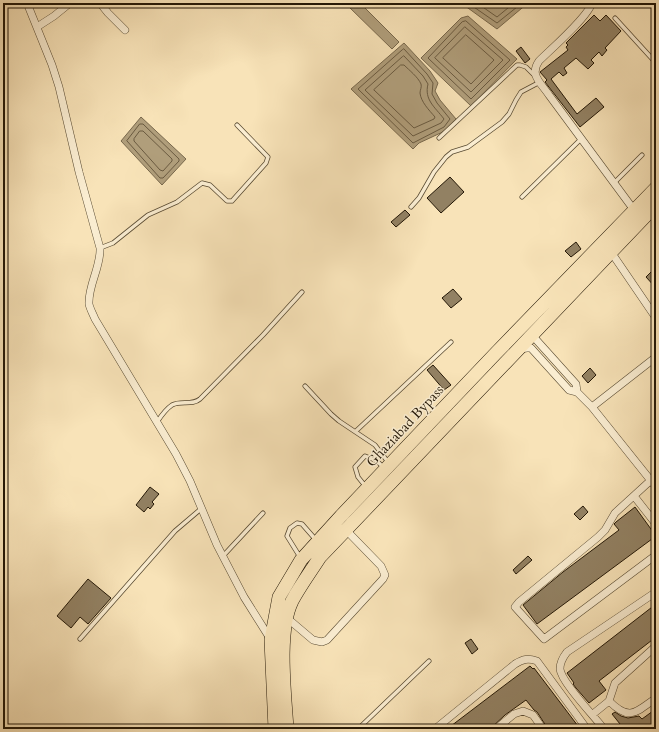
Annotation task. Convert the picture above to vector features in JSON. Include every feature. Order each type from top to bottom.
[{"type":"highway","name":"Ghaziabad Bypass","points":[[287,729],[284,668],[285,625],[292,601],[320,557],[518,350],[528,330],[546,301],[656,188]]},
{"type":"highway","name":"Ghaziabad Bypass","points":[[275,729],[271,640],[280,597],[301,560],[436,416],[611,252],[656,205]]},
{"type":"highway","points":[[436,416],[445,426]]},
{"type":"street","points":[[27,3],[52,65],[59,87],[79,172],[100,248],[89,305],[95,319],[129,378],[176,454],[223,556],[244,597],[271,640]]},
{"type":"street","points":[[37,27],[70,3]]},
{"type":"street","points":[[100,3],[125,30]]},
{"type":"street","points":[[592,3],[584,16],[535,67],[537,78],[634,210]]},
{"type":"street","points":[[611,252],[656,318]]},
{"type":"street","points":[[528,330],[576,384],[577,392]]},
{"type":"street","points":[[518,350],[531,348],[569,390],[577,392],[592,407],[656,487]]},
{"type":"street","points":[[592,407],[656,357]]},
{"type":"street","points":[[650,481],[615,513],[605,530],[598,537],[519,602],[516,607],[544,640],[656,555]]},
{"type":"street","points":[[634,496],[656,524]]},
{"type":"street","points":[[287,618],[313,640],[322,642],[327,640],[383,579],[385,574],[381,566],[346,530]]},
{"type":"street","points":[[604,729],[565,681],[560,671],[560,664],[567,652],[656,592]]},
{"type":"street","points":[[593,714],[610,701],[615,683],[656,646]]},
{"type":"street","points":[[435,729],[444,726],[515,664],[522,660],[530,659],[537,661],[587,729]]},
{"type":"street","points":[[610,701],[618,709],[625,712],[635,713],[656,698]]},
{"type":"street","points":[[496,729],[514,714],[523,711],[533,715],[543,729]]},
{"type":"lane","points":[[615,18],[656,63]]},
{"type":"lane","points":[[411,207],[419,198],[434,172],[446,157],[452,152],[468,147],[502,122],[509,114],[521,92],[537,78],[526,67],[520,65],[517,66],[439,138]]},
{"type":"lane","points":[[100,248],[113,243],[148,215],[177,202],[202,184],[210,185],[227,202],[232,201],[266,163],[268,157],[237,125]]},
{"type":"lane","points":[[522,197],[581,139]]},
{"type":"lane","points":[[614,183],[642,155]]},
{"type":"lane","points":[[157,422],[174,404],[196,402],[200,399],[263,335],[302,292]]},
{"type":"lane","points":[[356,432],[451,342]]},
{"type":"lane","points":[[305,386],[339,421],[375,445],[388,467]]},
{"type":"lane","points":[[368,489],[358,477],[355,468],[365,456],[388,467]]},
{"type":"lane","points":[[80,639],[175,531],[186,520],[202,508]]},
{"type":"lane","points":[[223,556],[262,513]]},
{"type":"lane","points":[[301,560],[287,536],[290,528],[297,523],[302,524],[317,542]]},
{"type":"lane","points":[[358,729],[429,661]]},
{"type":"water","points":[[350,3],[360,3],[399,42],[392,49],[348,6]]},
{"type":"water","points":[[461,3],[528,3],[497,29]]},
{"type":"water","points":[[468,16],[517,59],[471,106],[421,58],[461,18]]},
{"type":"water","points":[[404,43],[430,71],[438,83],[435,91],[440,100],[456,119],[447,130],[419,143],[413,149],[351,89]]},
{"type":"water","points":[[141,117],[186,159],[162,185],[121,141]]},
{"type":"building","points":[[594,15],[600,21],[606,15],[621,31],[605,48],[607,50],[602,56],[599,52],[591,60],[594,63],[588,69],[576,58],[564,68],[567,73],[563,76],[559,72],[551,79],[577,114],[596,98],[604,107],[580,127],[545,82],[547,80],[540,72],[568,50],[566,47],[568,45],[566,43]]},
{"type":"building","points":[[521,47],[530,59],[525,63],[516,51]]},
{"type":"building","points":[[450,177],[464,192],[441,213],[427,198]]},
{"type":"building","points":[[405,210],[410,215],[396,227],[391,222]]},
{"type":"building","points":[[576,242],[581,249],[571,257],[565,251]]},
{"type":"building","points":[[656,267],[656,288],[646,277]]},
{"type":"building","points":[[453,289],[462,299],[451,308],[442,298]]},
{"type":"building","points":[[433,365],[451,385],[444,390],[427,370]]},
{"type":"building","points":[[590,368],[596,375],[588,383],[582,376]]},
{"type":"building","points":[[150,487],[159,494],[152,502],[154,504],[150,509],[148,507],[144,512],[136,505]]},
{"type":"building","points":[[583,506],[588,512],[580,520],[574,514]]},
{"type":"building","points":[[635,507],[656,536],[537,624],[523,605],[563,572],[619,530],[614,524]]},
{"type":"building","points":[[528,556],[532,560],[516,574],[513,570]]},
{"type":"building","points":[[88,579],[111,598],[88,624],[80,617],[71,628],[57,616]]},
{"type":"building","points":[[656,604],[656,631],[653,633],[656,637],[599,681],[606,690],[589,703],[573,684],[574,683],[567,673]]},
{"type":"building","points":[[471,639],[478,649],[472,654],[465,643]]},
{"type":"building","points":[[530,666],[533,669],[534,668],[579,729],[554,729],[553,726],[548,729],[537,712],[526,700],[505,715],[490,729],[447,729]]},
{"type":"building","points":[[653,711],[656,711],[656,729],[624,729],[612,714],[615,712],[628,718],[639,716],[642,719]]}]
